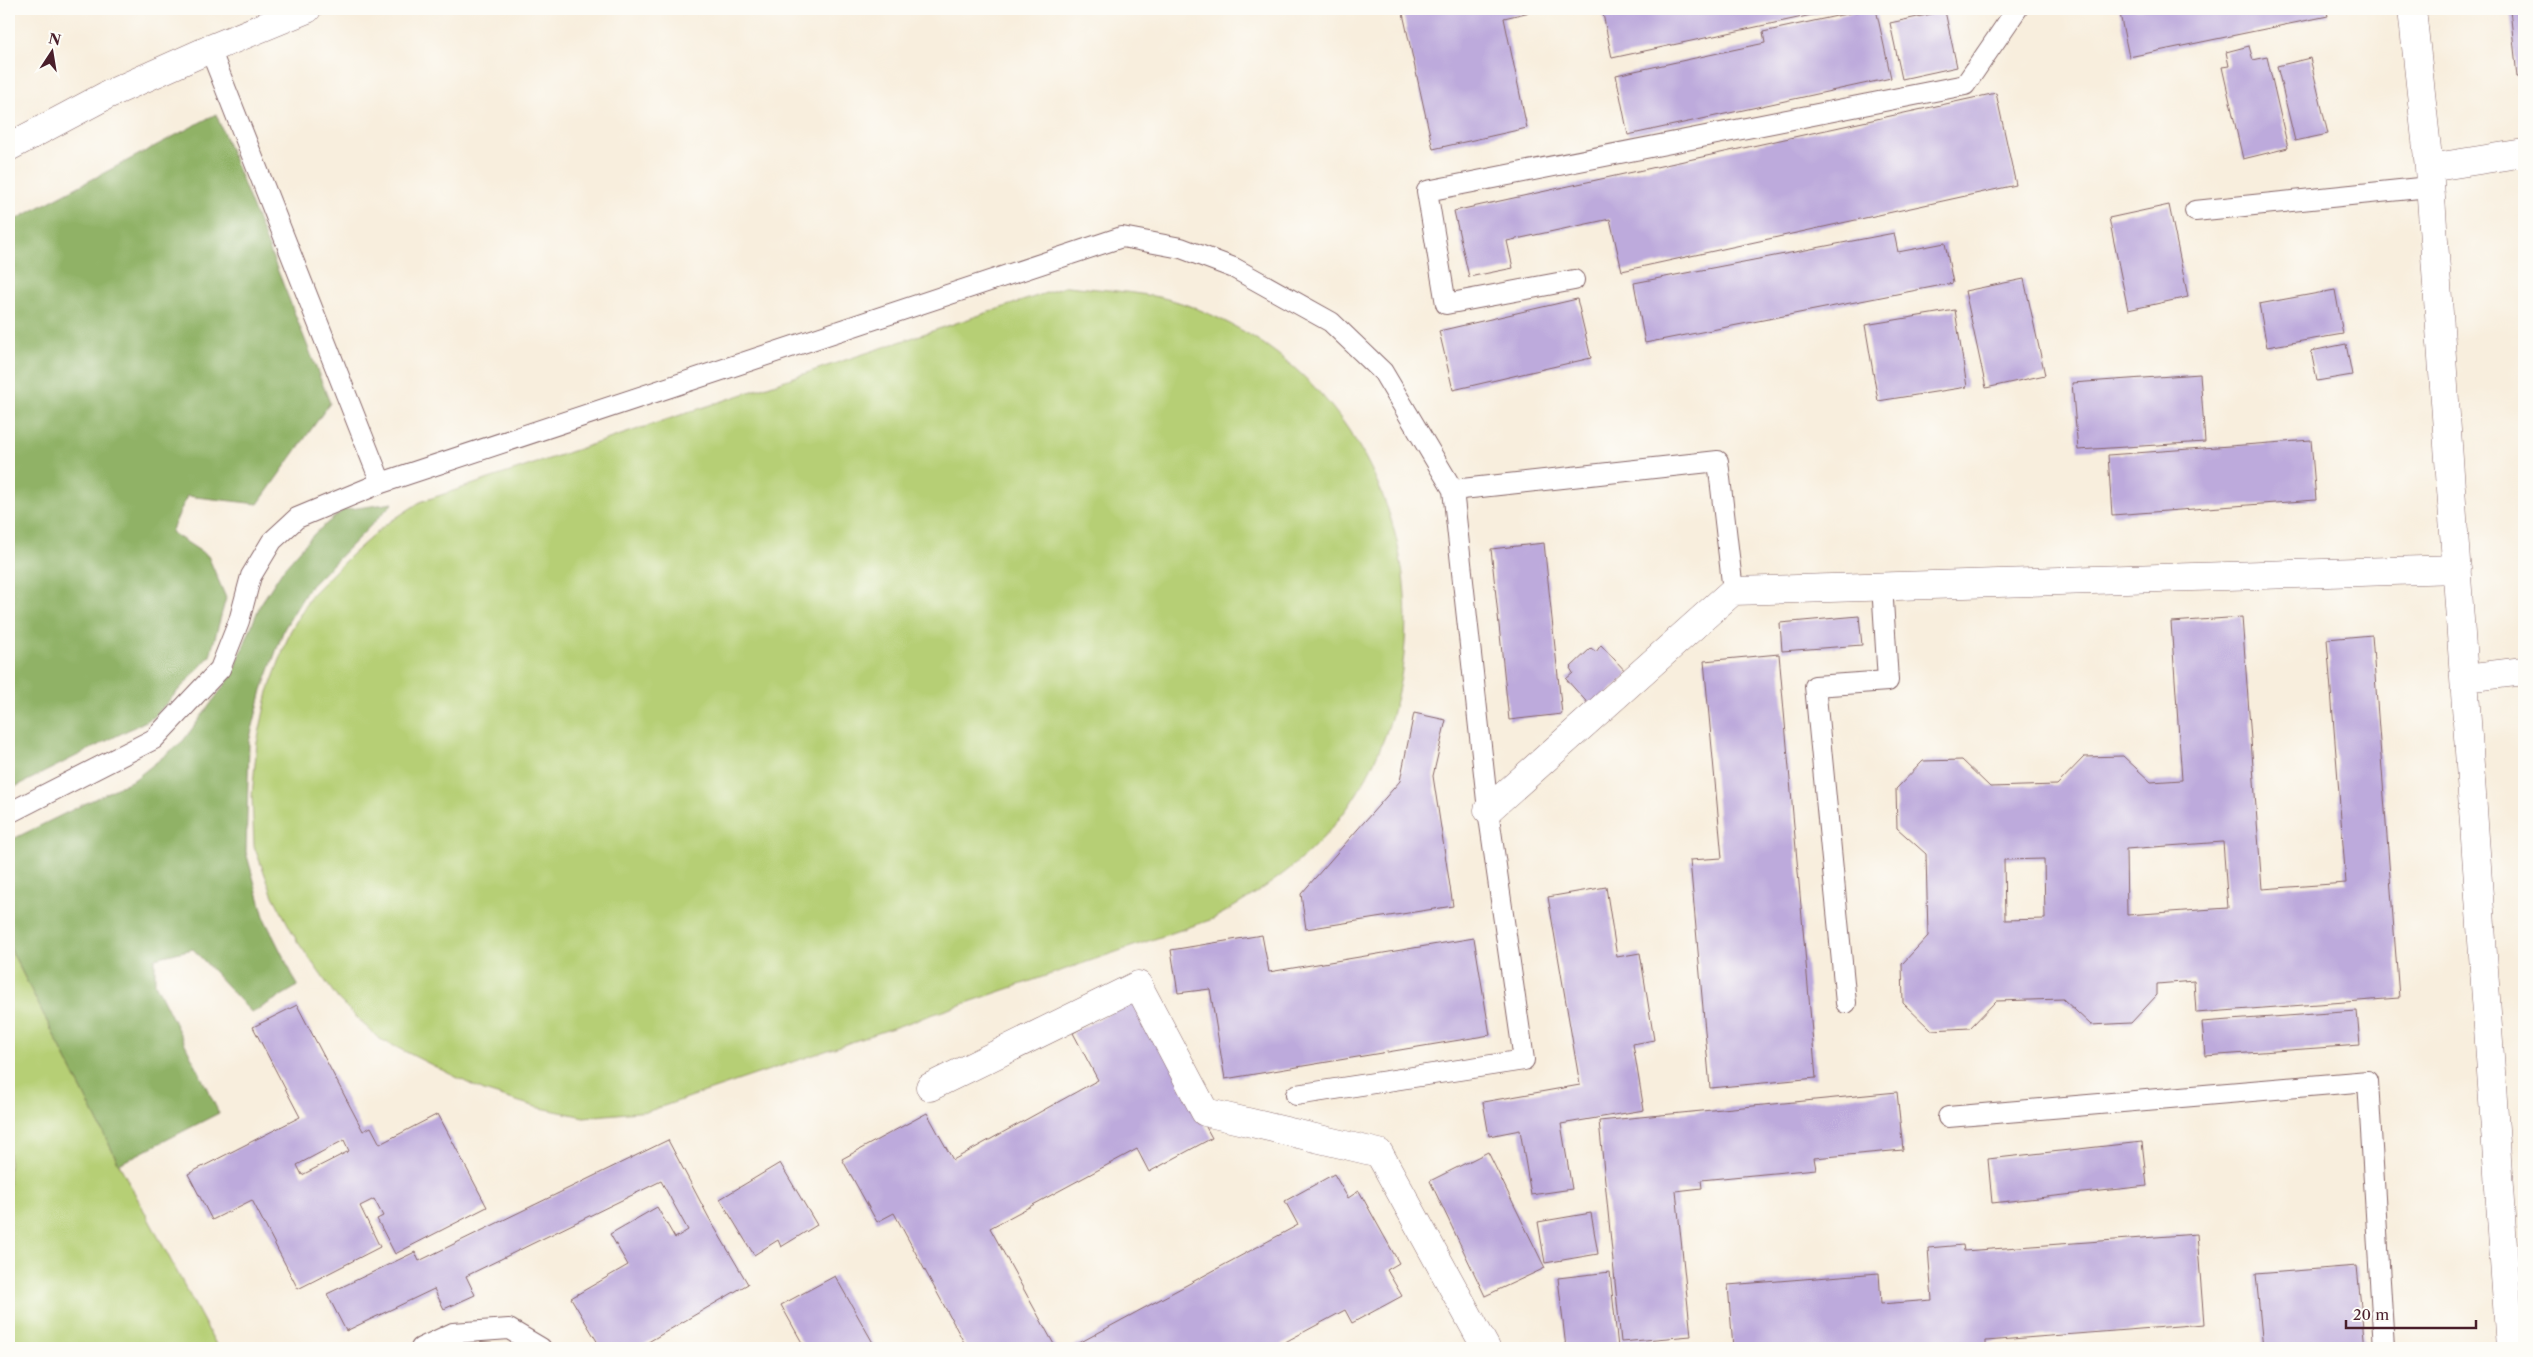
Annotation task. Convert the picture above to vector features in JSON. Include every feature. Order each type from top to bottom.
[{"type":"street","points":[[9,147],[107,95],[210,49],[307,9]]},
{"type":"street","points":[[2412,9],[2429,177],[2510,1348]]},
{"type":"street","points":[[2429,177],[2524,153]]},
{"type":"street","points":[[1488,810],[1733,591],[2457,569]]},
{"type":"street","points":[[2465,678],[2524,671]]},
{"type":"street","points":[[930,1087],[1138,985],[1205,1112],[1379,1153],[1486,1348]]},
{"type":"lane","points":[[1574,280],[1446,304],[1427,191],[1965,85],[2017,9]]},
{"type":"lane","points":[[210,49],[381,482]]},
{"type":"lane","points":[[2195,211],[2429,177]]},
{"type":"lane","points":[[9,813],[154,739],[220,669],[239,621],[251,576],[272,541],[296,518],[381,482],[1122,237],[1181,248],[1234,268],[1331,322],[1383,372],[1453,490],[1488,810],[1524,1060],[1296,1095]]},
{"type":"lane","points":[[1453,490],[1718,462],[1733,591]]},
{"type":"lane","points":[[1846,1003],[1815,686],[1888,681],[1882,585]]},
{"type":"lane","points":[[1948,1117],[2368,1080],[2384,1348]]},
{"type":"lane","points":[[421,1348],[453,1333],[509,1329],[540,1348]]},
{"type":"green space","points":[[216,114],[330,403],[258,504],[187,496],[171,532],[208,556],[226,598],[210,656],[154,717],[9,790],[9,223]]},
{"type":"green space","points":[[1067,286],[1132,293],[1173,300],[1230,324],[1290,364],[1338,415],[1374,474],[1396,539],[1406,607],[1401,676],[1382,744],[1348,807],[1319,842],[1270,884],[1213,919],[649,1111],[584,1117],[536,1107],[484,1091],[378,1038],[338,999],[297,941],[273,896],[254,846],[252,796],[257,743],[268,692],[290,632],[312,594],[350,556],[385,525],[420,502]]},
{"type":"green space","points":[[393,503],[308,589],[284,629],[262,690],[249,742],[246,852],[265,920],[298,986],[252,1013],[193,949],[155,958],[155,983],[219,1113],[119,1164],[9,946],[9,841],[135,779],[183,741],[232,675],[260,605],[284,568],[314,534],[343,510]]},
{"type":"green space","points":[[9,946],[119,1164],[218,1348],[9,1348]]},
{"type":"building","points":[[1402,9],[1543,9],[1504,18],[1527,128],[1433,149]]},
{"type":"building","points":[[1602,9],[1835,9],[1835,10],[1612,58]]},
{"type":"building","points":[[1876,9],[1891,78],[1628,135],[1616,75],[1765,43],[1763,32]]},
{"type":"building","points":[[2119,9],[2326,9],[2328,16],[2129,57]]},
{"type":"building","points":[[2510,9],[2524,9],[2524,77],[2517,77]]},
{"type":"building","points":[[1945,11],[1957,67],[1902,79],[1890,23]]},
{"type":"building","points":[[2249,46],[2253,60],[2267,57],[2288,148],[2243,159],[2222,67],[2229,66],[2226,52]]},
{"type":"building","points":[[2310,58],[2328,134],[2295,141],[2277,66]]},
{"type":"building","points":[[1996,93],[2016,185],[1622,271],[1610,219],[1507,241],[1513,268],[1469,277],[1454,211]]},
{"type":"building","points":[[2169,205],[2188,297],[2128,310],[2109,218]]},
{"type":"building","points":[[1894,233],[1898,252],[1945,243],[1953,283],[1645,343],[1634,283]]},
{"type":"building","points":[[2024,279],[2045,375],[1986,388],[1965,291]]},
{"type":"building","points":[[2335,290],[2343,334],[2267,347],[2259,304]]},
{"type":"building","points":[[1577,299],[1591,358],[1453,390],[1439,331]]},
{"type":"building","points":[[1955,310],[1967,387],[1878,401],[1865,325]]},
{"type":"building","points":[[2346,344],[2352,375],[2317,381],[2311,351]]},
{"type":"building","points":[[2200,374],[2205,442],[2078,450],[2072,383]]},
{"type":"building","points":[[2311,440],[2316,500],[2112,515],[2108,455]]},
{"type":"building","points":[[1544,543],[1562,714],[1509,720],[1491,549]]},
{"type":"building","points":[[1859,616],[1862,645],[1782,651],[1780,623]]},
{"type":"building","points":[[2242,617],[2262,889],[2346,883],[2327,639],[2372,635],[2399,998],[2196,1013],[2194,981],[2157,984],[2157,995],[2131,1023],[2091,1025],[2063,999],[1996,1001],[1970,1028],[1931,1030],[1903,1003],[1902,964],[1928,936],[1926,854],[1897,828],[1896,789],[1923,761],[1962,760],[1990,787],[2057,785],[2084,757],[2123,756],[2151,782],[2182,780],[2171,622]],"holes":[[[2223,842],[2228,908],[2127,915],[2126,849]],[[2044,859],[2045,919],[2005,920],[2004,860]]]},
{"type":"building","points":[[1601,645],[1628,674],[1592,708],[1566,679],[1573,673],[1570,668],[1591,648],[1596,652]]},
{"type":"building","points":[[1779,654],[1816,1078],[1710,1088],[1690,860],[1722,858],[1704,661]]},
{"type":"building","points":[[1414,713],[1446,720],[1433,776],[1453,906],[1306,929],[1301,894],[1400,781]]},
{"type":"building","points":[[1606,887],[1617,957],[1640,953],[1654,1040],[1633,1044],[1644,1110],[1561,1124],[1572,1189],[1531,1195],[1520,1130],[1489,1136],[1483,1102],[1580,1085],[1548,897]]},
{"type":"building","points":[[1262,935],[1269,972],[1474,938],[1490,1035],[1225,1079],[1210,989],[1178,993],[1171,950]]},
{"type":"building","points":[[1136,999],[1212,1138],[1149,1172],[1137,1149],[990,1228],[1056,1348],[967,1348],[894,1213],[877,1222],[842,1159],[927,1113],[953,1160],[1098,1080],[1073,1033]]},
{"type":"building","points":[[297,1005],[363,1131],[371,1127],[380,1144],[438,1114],[487,1207],[395,1254],[377,1219],[383,1216],[374,1199],[360,1206],[380,1247],[298,1289],[252,1200],[212,1220],[188,1174],[300,1117],[253,1027]],"holes":[[[344,1140],[349,1151],[302,1175],[297,1165]]]},
{"type":"building","points":[[2357,1011],[2360,1045],[2205,1056],[2202,1022]]},
{"type":"building","points":[[1897,1092],[1903,1150],[1814,1158],[1816,1169],[1701,1180],[1702,1188],[1676,1191],[1691,1336],[1621,1342],[1599,1121]]},
{"type":"building","points":[[668,1140],[709,1218],[748,1284],[638,1348],[601,1348],[571,1298],[628,1265],[610,1234],[657,1207],[675,1238],[688,1230],[661,1181],[466,1276],[475,1295],[444,1309],[434,1289],[346,1331],[327,1294],[415,1252],[419,1261]]},
{"type":"building","points":[[2142,1142],[2147,1186],[1992,1203],[1988,1159]]},
{"type":"building","points":[[1488,1152],[1545,1268],[1485,1296],[1430,1181]]},
{"type":"building","points":[[780,1163],[817,1225],[781,1247],[778,1240],[754,1255],[720,1199]]},
{"type":"building","points":[[1334,1174],[1348,1198],[1359,1191],[1399,1263],[1387,1270],[1402,1296],[1352,1323],[1345,1310],[1274,1348],[1070,1348],[1298,1225],[1285,1201]]},
{"type":"building","points":[[1591,1213],[1598,1254],[1545,1263],[1538,1222]]},
{"type":"building","points":[[2197,1234],[2204,1324],[1986,1341],[1986,1348],[1733,1348],[1728,1285],[1879,1273],[1881,1304],[1932,1300],[1928,1248],[1963,1245],[1964,1251]]},
{"type":"building","points":[[2357,1266],[2365,1348],[2263,1348],[2256,1274]]},
{"type":"building","points":[[1610,1272],[1618,1348],[1566,1348],[1558,1278]]},
{"type":"building","points":[[835,1276],[876,1348],[805,1348],[781,1305]]}]
